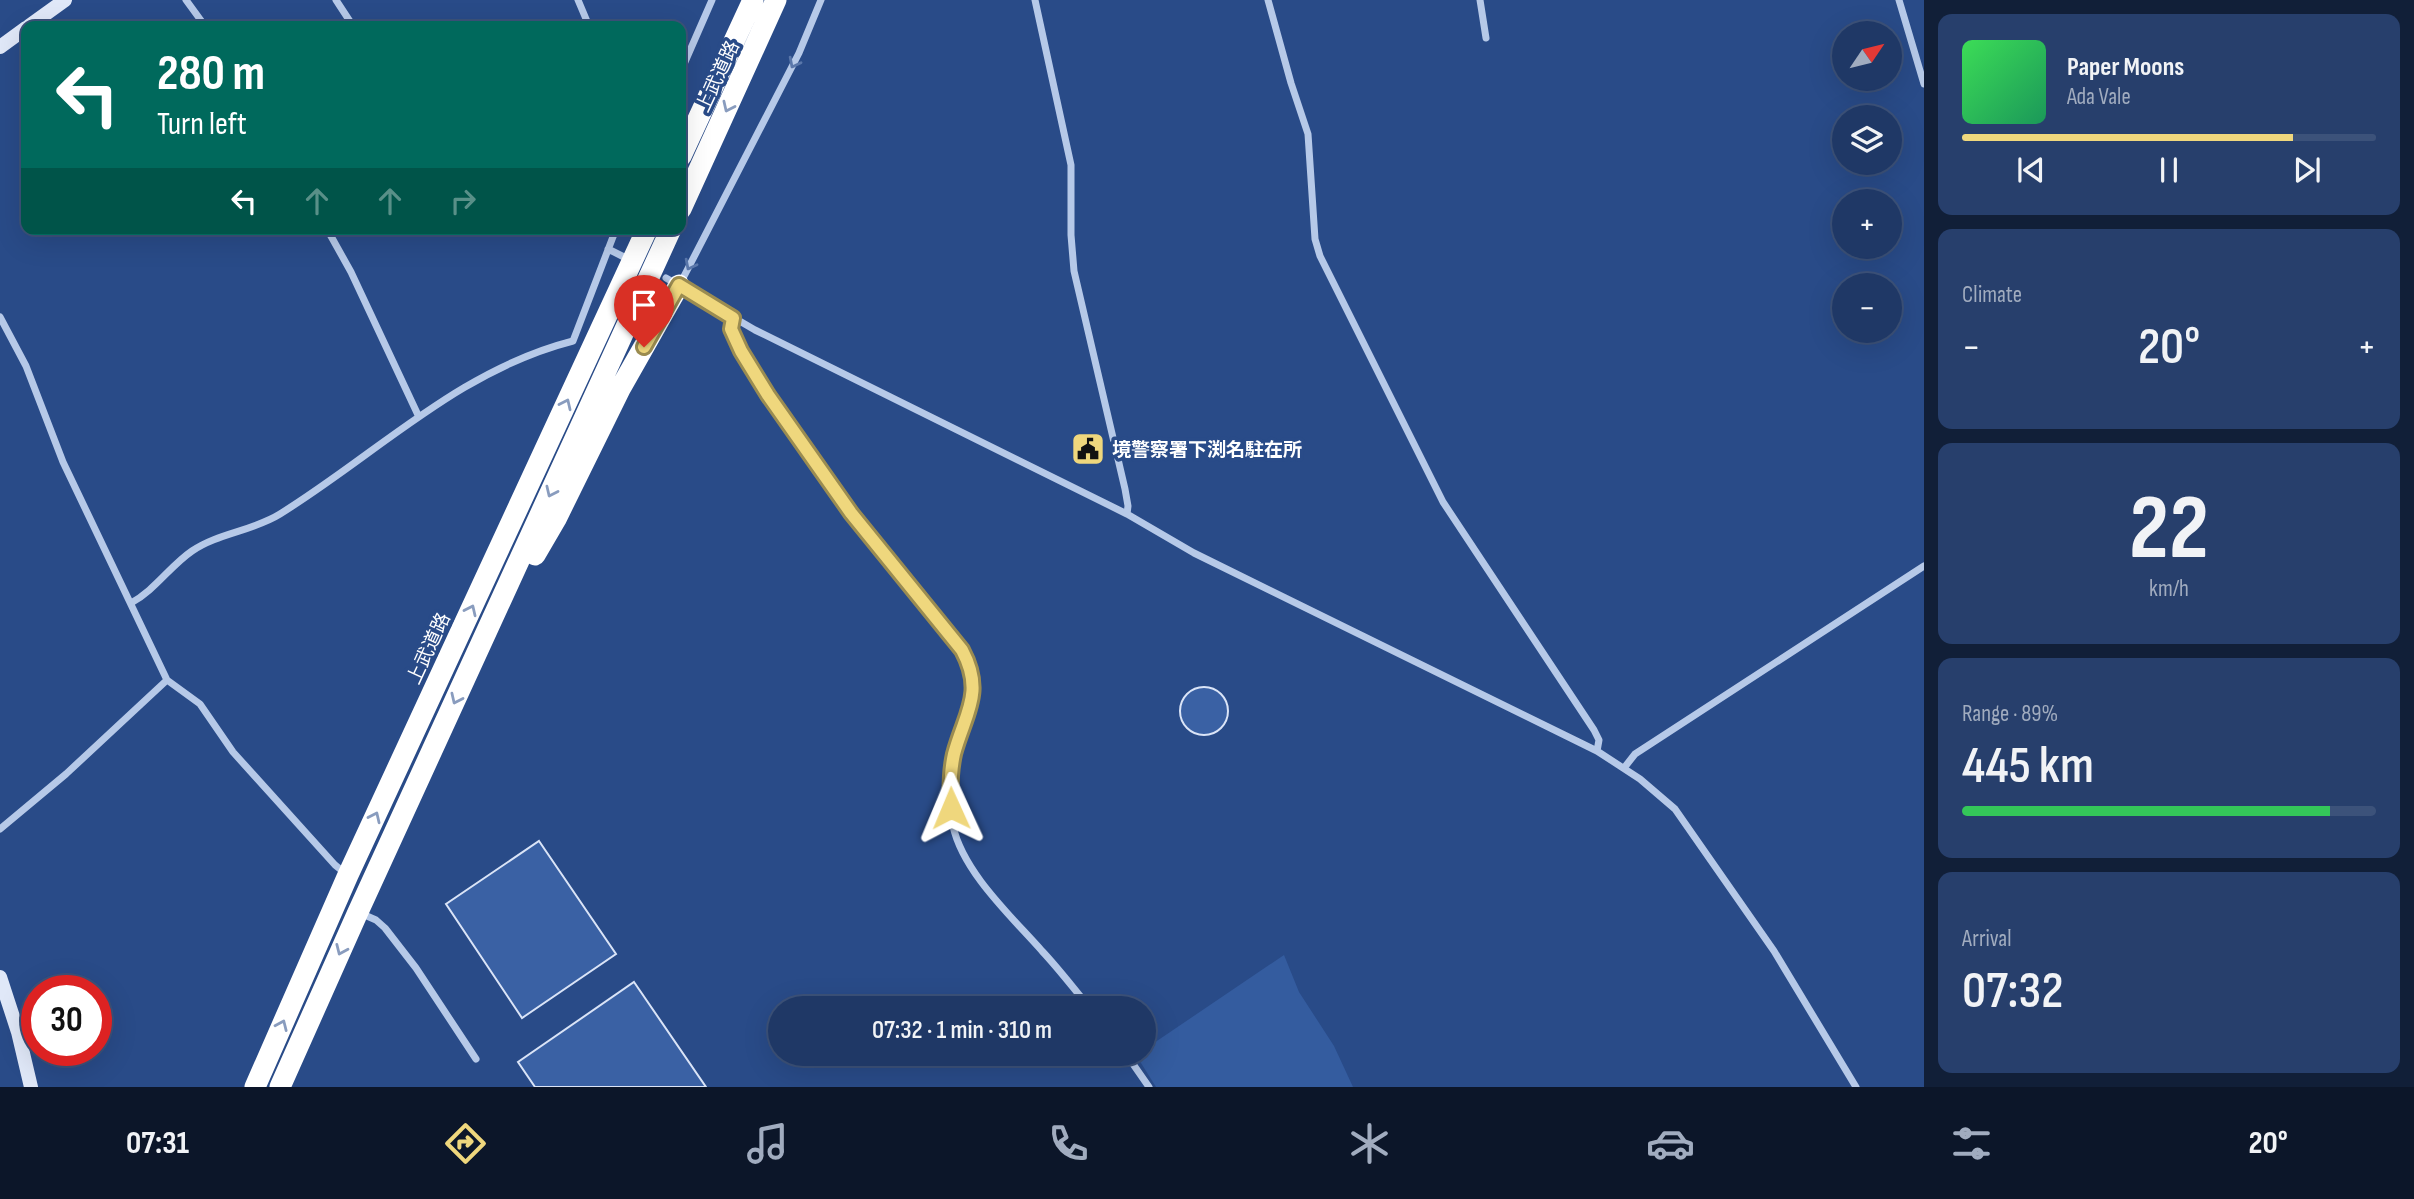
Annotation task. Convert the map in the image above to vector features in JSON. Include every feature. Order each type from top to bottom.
[{"type":"highway","name":"上武道路","points":[[686,145],[753,0]]},
{"type":"highway","name":"上武道路","points":[[686,198],[776,0]]},
{"type":"highway","name":"上武道路","points":[[255,1087],[348,875],[644,235]]},
{"type":"highway","points":[[280,1087],[668,235]]},
{"type":"highway","points":[[492,621],[518,584],[556,519],[673,282]]},
{"type":"main road","points":[[36,21],[65,0]]},
{"type":"main road","points":[[0,47],[21,32]]},
{"type":"main road","points":[[0,976],[18,1031],[31,1087]]},
{"type":"street","points":[[186,0],[201,21]]},
{"type":"street","points":[[336,0],[350,21]]},
{"type":"street","points":[[578,0],[587,21]]},
{"type":"street","points":[[686,60],[712,0]]},
{"type":"street","points":[[821,0],[799,52],[673,282],[733,318],[1127,514],[1194,553],[1597,751],[1624,768],[1658,792],[1687,824],[1773,951],[1856,1087]]},
{"type":"street","points":[[1035,0],[1071,165],[1074,271],[1125,489],[1127,514]]},
{"type":"street","points":[[1268,0],[1308,134],[1315,239],[1324,265],[1443,502],[1594,730],[1599,740],[1597,751]]},
{"type":"street","points":[[1480,0],[1486,38]]},
{"type":"street","points":[[1899,0],[1921,59],[1924,84]]},
{"type":"street","points":[[330,235],[418,415]]},
{"type":"street","points":[[131,603],[202,545],[279,515],[418,415],[492,372],[573,341],[614,235]]},
{"type":"street","points":[[608,249],[624,257]]},
{"type":"street","points":[[0,317],[26,366],[63,462],[167,680],[200,704],[233,752],[335,866],[348,875]]},
{"type":"street","points":[[733,318],[731,329],[768,395],[851,513],[962,650],[970,665],[974,687],[970,708],[954,754],[950,778],[952,822],[957,841],[986,886],[1080,996]]},
{"type":"street","points":[[1624,768],[1635,754],[1924,566]]},
{"type":"street","points":[[0,829],[66,774],[167,680]]},
{"type":"street","points":[[358,912],[376,920],[385,928],[416,968],[476,1059]]},
{"type":"street","points":[[1134,1066],[1149,1087]]},
{"type":"shaded area","points":[[1284,955],[1299,992],[1334,1046],[1353,1087],[1156,1087],[1143,1066],[1156,1066],[1156,1042]]},
{"type":"building","points":[[1204,687],[1221,694],[1228,711],[1221,728],[1204,735],[1187,728],[1180,711],[1187,694]]},
{"type":"building","points":[[539,841],[616,954],[522,1018],[446,904]]},
{"type":"building","points":[[634,982],[706,1087],[535,1087],[518,1062]]},
{"type":"place","name":"境警察署下渕名駐在所","points":[[1088,449]]},
{"type":"route","points":[[644,347],[679,285],[733,318],[731,329],[741,351],[768,395],[851,513],[962,650],[970,665],[974,687],[970,708],[954,754],[950,778],[951,808]]}]
